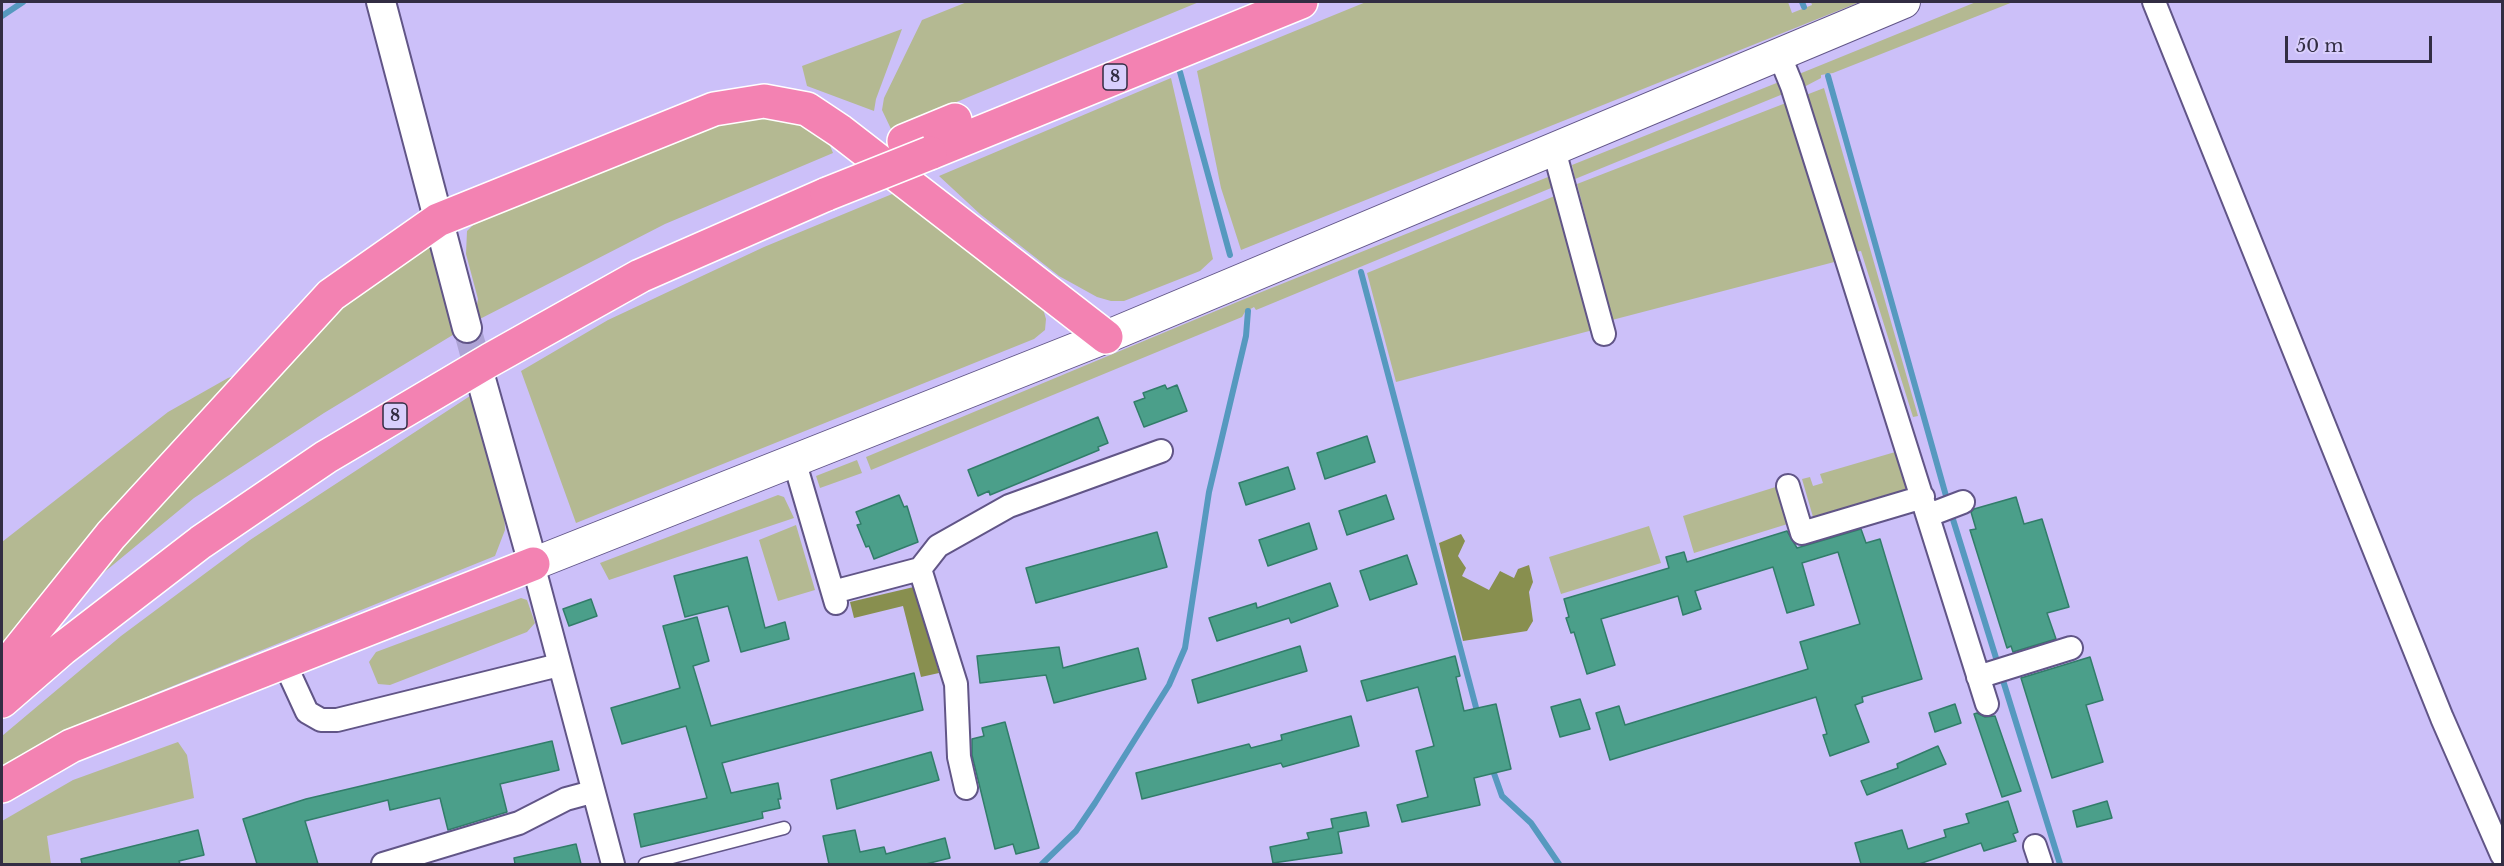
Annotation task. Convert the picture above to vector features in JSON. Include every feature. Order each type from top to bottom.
[{"type":"highway","name":"8","points":[[917,147],[1246,2]]},
{"type":"highway","name":"8","points":[[2,677],[41,642],[183,531],[311,441],[487,336],[628,260],[917,147],[1301,2]]},
{"type":"highway","points":[[2,671],[111,535],[331,295],[438,220],[714,109],[764,101],[807,109],[840,130],[1106,336]]},
{"type":"highway","name":"8","points":[[2,701],[62,649],[201,542],[326,457],[490,360],[640,276],[816,188]]},
{"type":"highway","points":[[2,786],[71,747],[533,564]]},
{"type":"main road","points":[[533,564],[1106,336],[1904,2]]},
{"type":"street","points":[[381,2],[467,328]]},
{"type":"street","points":[[2154,2],[2442,718],[2502,855]]},
{"type":"street","points":[[1779,54],[1943,506],[1985,675],[1987,704]]},
{"type":"street","points":[[1554,150],[1604,334]]},
{"type":"street","points":[[481,379],[613,864]]},
{"type":"street","points":[[794,460],[834,598],[920,569],[938,546],[1009,506],[1161,451]]},
{"type":"street","points":[[1788,486],[1802,533],[1943,506]]},
{"type":"street","points":[[920,569],[956,684],[959,757],[966,788]]},
{"type":"street","points":[[1985,675],[2071,648]]},
{"type":"street","points":[[284,662],[307,712],[321,720],[337,720],[559,665]]},
{"type":"street","points":[[383,864],[519,824],[566,799],[592,792]]},
{"type":"lane","points":[[645,864],[689,859],[784,828]]},
{"type":"green space","points":[[967,2],[1199,2],[891,129],[882,110],[884,98],[922,20]]},
{"type":"green space","points":[[1366,2],[1788,2],[1792,13],[1812,5],[1811,2],[1860,2],[1241,250],[1221,188],[1197,71]]},
{"type":"green space","points":[[1976,2],[2013,2],[1833,73],[1821,75],[1821,78],[1804,87],[1799,74]]},
{"type":"green space","points":[[902,29],[876,99],[874,111],[807,86],[802,66]]},
{"type":"green space","points":[[1171,78],[1213,259],[1200,271],[1124,301],[1111,301],[1097,297],[1059,276],[980,214],[939,176]]},
{"type":"green space","points":[[1779,82],[1788,92],[1575,179],[1572,165]]},
{"type":"green space","points":[[1824,88],[1918,416],[1913,417],[1861,251],[1856,252],[1806,95]]},
{"type":"green space","points":[[1791,101],[1842,260],[1612,320],[1577,184]]},
{"type":"green space","points":[[772,116],[805,124],[826,135],[833,153],[665,224],[474,322],[478,299],[466,254],[467,231],[474,224],[738,117]]},
{"type":"green space","points":[[1548,177],[1552,178],[1556,186],[1261,308],[1256,310],[1254,307],[1245,312],[1242,317],[871,470],[866,457],[1254,295]]},
{"type":"green space","points":[[897,192],[1041,302],[1046,319],[1045,330],[1034,339],[576,523],[521,371],[608,320],[764,247]]},
{"type":"green space","points":[[1557,195],[1593,330],[1396,382],[1367,273]]},
{"type":"green space","points":[[431,244],[461,330],[324,413],[194,498],[62,607],[335,311]]},
{"type":"green space","points":[[254,369],[2,648],[2,542],[168,412],[228,378]]},
{"type":"green space","points":[[470,396],[504,509],[505,530],[495,556],[153,694],[2,768],[2,736],[121,636],[250,540]]},
{"type":"green space","points":[[1902,450],[1913,488],[1813,517],[1802,479],[1810,477],[1813,486],[1823,483],[1820,474]]},
{"type":"green space","points":[[857,460],[862,473],[820,488],[816,476]]},
{"type":"green space","points":[[1782,485],[1794,522],[1694,553],[1683,516]]},
{"type":"green space","points":[[778,495],[784,497],[794,518],[609,580],[600,563]]},
{"type":"green space","points":[[796,525],[815,590],[778,601],[759,540]]},
{"type":"green space","points":[[1649,526],[1661,563],[1561,594],[1549,557]]},
{"type":"green space","points":[[1461,534],[1465,541],[1458,556],[1466,568],[1462,576],[1489,590],[1500,571],[1514,578],[1518,569],[1529,565],[1533,582],[1529,592],[1533,621],[1527,631],[1463,641],[1439,543]]},
{"type":"green space","points":[[918,586],[939,673],[921,677],[903,606],[854,618],[850,602]]},
{"type":"green space","points":[[521,598],[527,600],[535,623],[527,632],[390,685],[378,684],[369,662],[376,652]]},
{"type":"green space","points":[[178,742],[187,755],[194,798],[47,836],[51,864],[2,864],[2,821],[73,780]]},
{"type":"building","points":[[1165,385],[1167,389],[1177,385],[1187,411],[1144,427],[1134,402],[1145,398],[1143,393]]},
{"type":"building","points":[[1098,417],[1108,443],[1098,447],[1099,450],[990,495],[989,491],[978,496],[968,470]]},
{"type":"building","points":[[1367,436],[1375,462],[1325,479],[1317,453]]},
{"type":"building","points":[[1288,467],[1295,489],[1246,505],[1239,483]]},
{"type":"building","points":[[899,495],[904,507],[907,506],[918,542],[874,559],[857,525],[861,524],[856,512]]},
{"type":"building","points":[[1386,495],[1394,519],[1347,535],[1339,511]]},
{"type":"building","points":[[2016,497],[2024,524],[2042,519],[2069,607],[2047,613],[2056,639],[2013,652],[2011,646],[2007,648],[1970,530],[1976,529],[1971,512],[1974,509]]},
{"type":"building","points":[[1309,523],[1317,549],[1268,566],[1259,540]]},
{"type":"building","points":[[1861,529],[1866,543],[1880,539],[1922,679],[1862,697],[1863,702],[1855,705],[1869,742],[1830,756],[1823,735],[1827,734],[1816,697],[1610,760],[1596,713],[1619,706],[1625,725],[1808,669],[1800,642],[1860,624],[1838,552],[1802,563],[1814,605],[1787,613],[1773,567],[1695,591],[1701,609],[1683,615],[1678,596],[1601,619],[1615,665],[1587,674],[1574,632],[1571,633],[1566,618],[1569,617],[1564,599],[1669,568],[1666,557],[1684,552],[1687,562],[1787,531],[1797,548]]},
{"type":"building","points":[[1157,532],[1167,567],[1036,603],[1026,568]]},
{"type":"building","points":[[1407,555],[1417,584],[1370,600],[1360,571]]},
{"type":"building","points":[[747,557],[765,628],[785,622],[789,639],[741,652],[728,606],[685,617],[674,576]]},
{"type":"building","points":[[1330,583],[1338,606],[1291,623],[1289,618],[1217,641],[1209,618],[1256,603],[1257,608]]},
{"type":"building","points":[[591,599],[597,616],[569,626],[563,609]]},
{"type":"building","points":[[697,617],[709,661],[693,666],[711,726],[914,673],[923,710],[722,763],[731,793],[778,783],[780,808],[762,812],[763,818],[641,847],[634,814],[707,798],[686,726],[622,744],[611,708],[680,688],[663,626]]},
{"type":"building","points":[[1300,646],[1307,671],[1198,703],[1192,680]]},
{"type":"building","points":[[1059,647],[1063,668],[1138,648],[1146,679],[1054,703],[1046,675],[980,683],[977,656]]},
{"type":"building","points":[[1455,656],[1460,676],[1456,677],[1464,711],[1496,704],[1511,769],[1474,778],[1480,805],[1402,822],[1397,805],[1428,797],[1416,751],[1434,746],[1418,687],[1367,701],[1361,681]]},
{"type":"building","points":[[2090,657],[2103,700],[2086,705],[2103,762],[2052,778],[2021,678]]},
{"type":"building","points":[[1580,699],[1590,729],[1560,737],[1551,707]]},
{"type":"building","points":[[1955,704],[1961,723],[1935,732],[1929,713]]},
{"type":"building","points":[[1974,714],[1985,717],[1995,716],[2021,791],[2002,797]]},
{"type":"building","points":[[1351,716],[1359,746],[1283,767],[1281,763],[1142,799],[1136,773],[1249,744],[1251,748],[1282,740],[1281,735]]},
{"type":"building","points":[[1005,722],[1039,848],[1016,854],[1013,844],[995,849],[972,755],[972,739],[984,736],[982,728]]},
{"type":"building","points":[[552,741],[559,770],[500,784],[507,812],[448,830],[440,798],[390,810],[388,800],[305,821],[318,864],[257,864],[243,819],[306,799]]},
{"type":"building","points":[[1938,746],[1946,764],[1867,795],[1861,781],[1898,768],[1897,764]]},
{"type":"building","points":[[931,752],[939,780],[837,809],[831,780]]},
{"type":"building","points":[[2008,801],[2018,832],[2013,834],[2016,841],[1984,851],[1981,843],[1919,864],[1861,864],[1855,843],[1902,830],[1908,849],[1946,837],[1944,830],[1969,823],[1966,814]]},
{"type":"building","points":[[2107,801],[2112,818],[2077,827],[2073,811]]},
{"type":"building","points":[[1366,812],[1369,826],[1338,832],[1342,853],[1273,863],[1270,847],[1309,839],[1307,833],[1333,828],[1331,819]]},
{"type":"building","points":[[198,830],[204,855],[179,861],[180,864],[82,864],[81,859]]},
{"type":"building","points":[[855,830],[860,852],[884,847],[886,854],[945,838],[950,858],[926,864],[829,864],[823,836]]},
{"type":"building","points":[[576,844],[581,864],[515,864],[514,858]]},
{"type":"waterway","points":[[2,16],[23,2]]},
{"type":"waterway","points":[[1802,2],[1804,7]]},
{"type":"waterway","points":[[1180,72],[1230,255]]},
{"type":"waterway","points":[[1828,76],[1948,503]]},
{"type":"waterway","points":[[1361,272],[1478,715]]},
{"type":"waterway","points":[[1042,864],[1076,831],[1095,803],[1169,685],[1185,648],[1209,492],[1246,336],[1248,311]]},
{"type":"waterway","points":[[1951,513],[2060,864]]},
{"type":"waterway","points":[[1491,765],[1502,796],[1531,823],[1559,864]]},
{"type":"tunnel","points":[[467,328],[481,379]]}]
